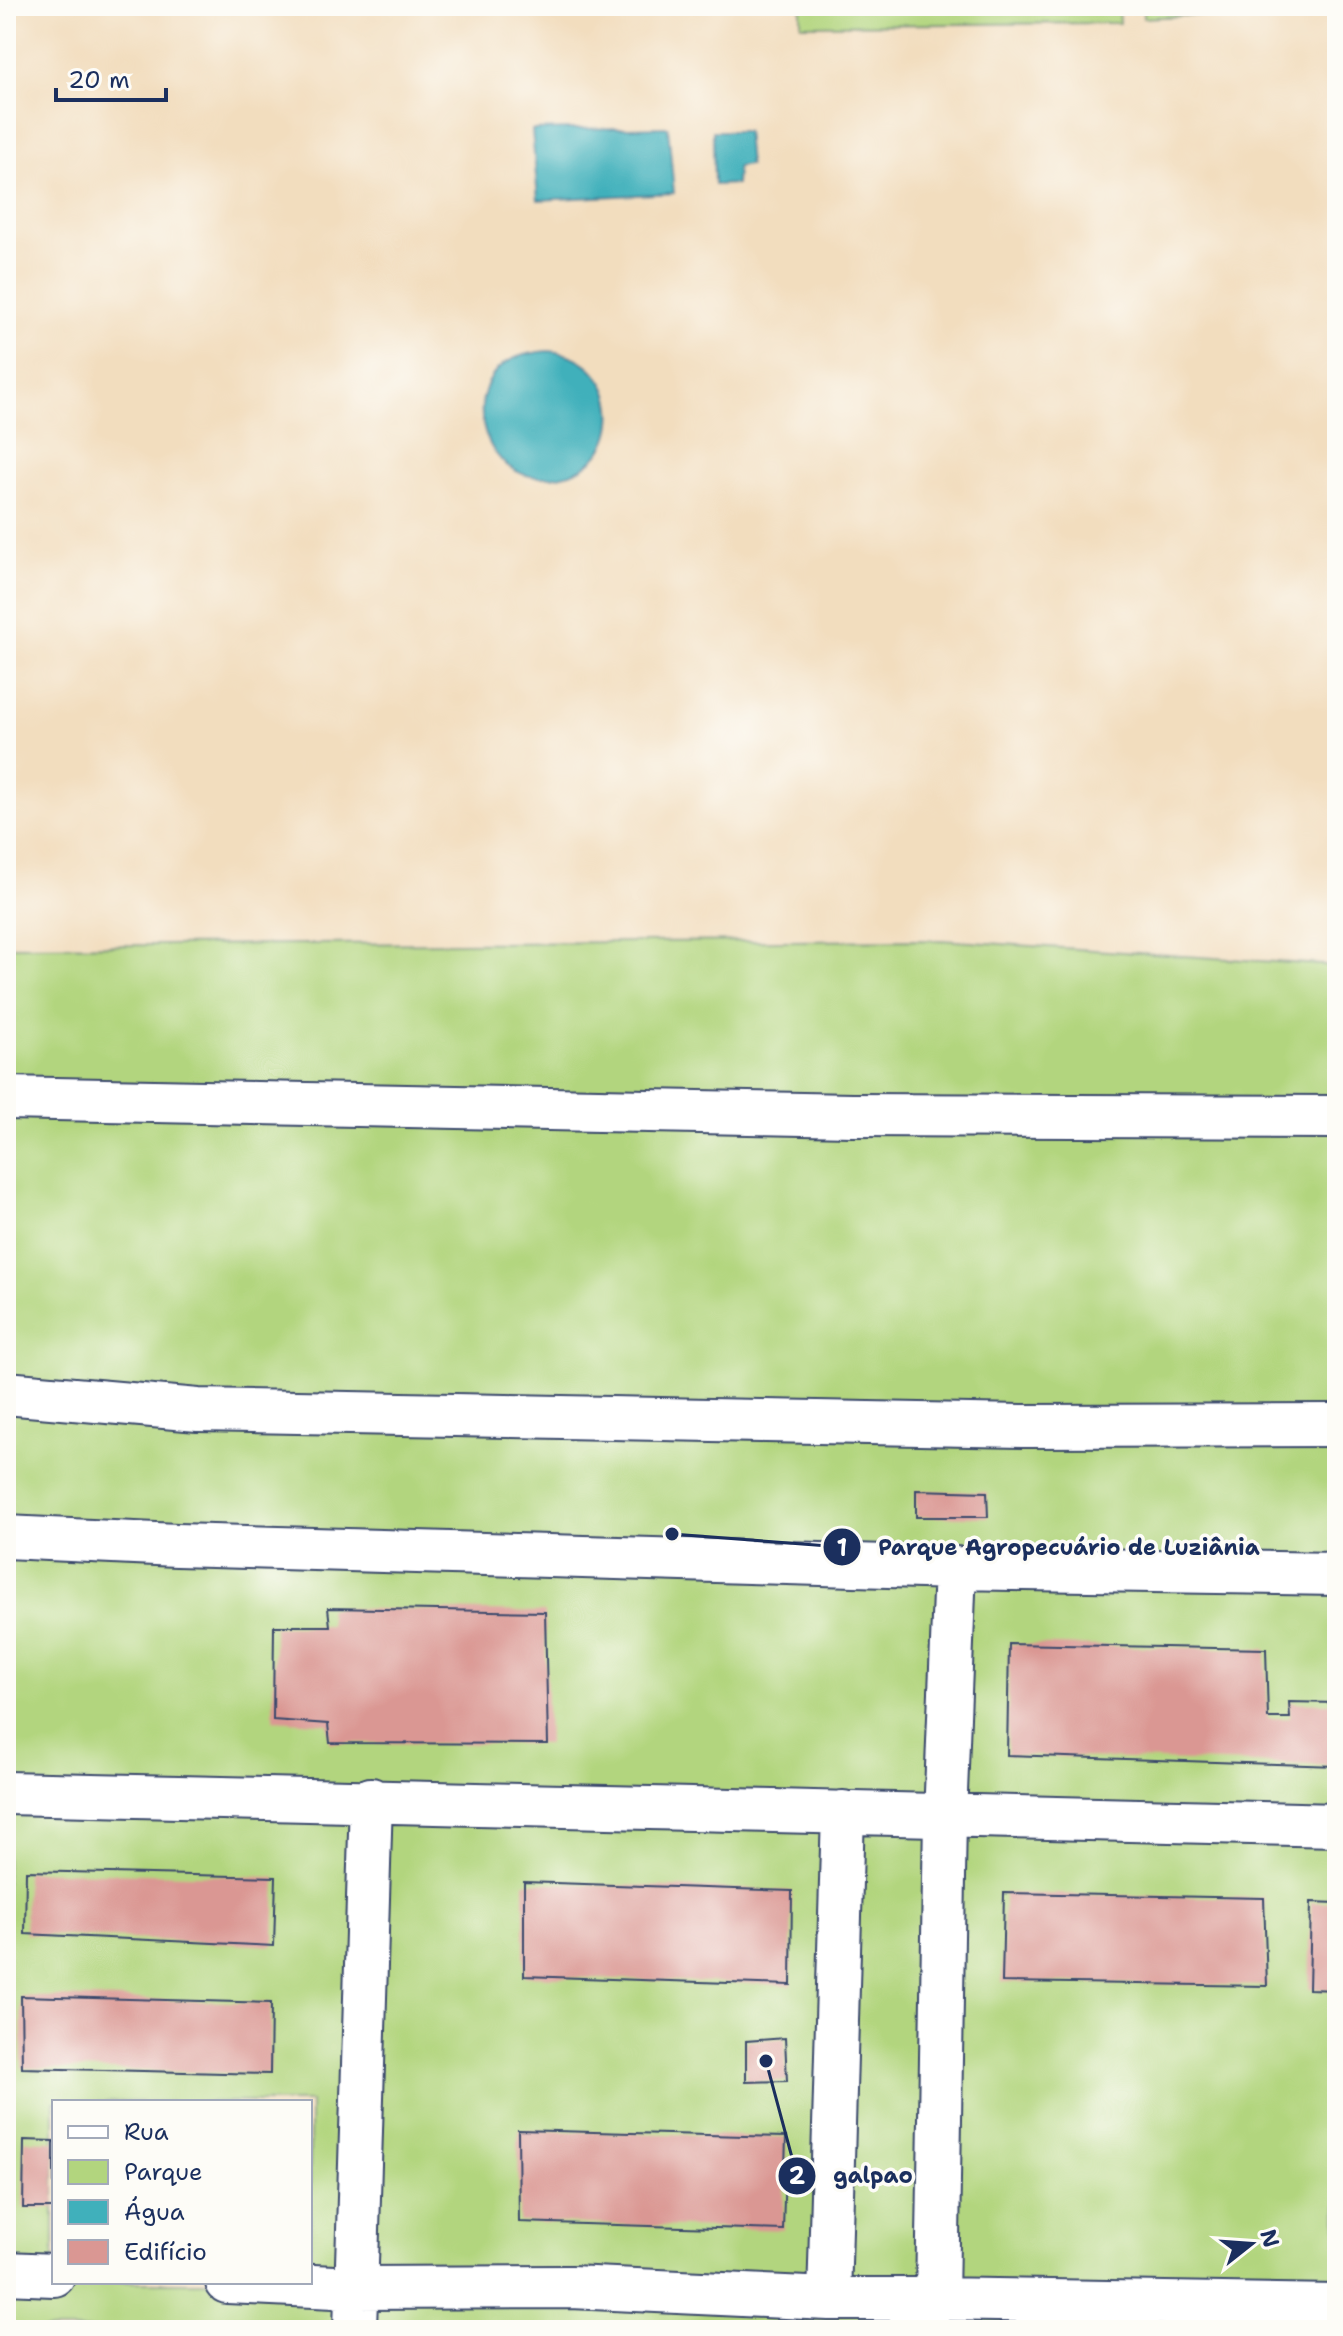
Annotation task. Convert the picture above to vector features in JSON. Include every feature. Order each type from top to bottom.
[{"type":"street","points":[[6,1098],[852,1115],[1337,1117]]},
{"type":"street","points":[[6,1393],[214,1411],[1022,1426],[1337,1425]]},
{"type":"street","points":[[6,1537],[177,1545],[955,1568],[1337,1574]]},
{"type":"street","points":[[937,2299],[945,1817],[955,1568]]},
{"type":"street","points":[[6,1793],[371,1799],[945,1817],[1337,1825]]},
{"type":"street","points":[[355,2330],[371,1799]]},
{"type":"street","points":[[829,2299],[843,1812]]},
{"type":"street","points":[[6,2273],[52,2275]]},
{"type":"street","points":[[270,2284],[356,2288],[571,2287],[829,2299],[937,2299],[1247,2317],[1337,2306]]},
{"type":"green space","points":[[801,6],[1118,6],[1119,23],[801,25]]},
{"type":"green space","points":[[1143,6],[1337,6],[1337,8],[1143,18]]},
{"type":"green space","points":[[941,940],[1337,966],[1337,2330],[6,2330],[6,946]]},
{"type":"water","points":[[668,127],[674,193],[538,200],[532,130]]},
{"type":"water","points":[[713,131],[746,131],[749,165],[737,167],[736,184],[714,185]]},
{"type":"water","points":[[548,351],[576,358],[596,374],[608,395],[611,418],[606,440],[593,460],[570,473],[539,477],[522,474],[496,454],[483,423],[482,406],[485,390],[504,364],[518,357]]},
{"type":"building","points":[[916,1490],[987,1492],[988,1517],[916,1517]]},
{"type":"building","points":[[328,1608],[545,1612],[548,1744],[330,1743],[328,1724],[273,1720],[274,1626],[330,1626]]},
{"type":"building","points":[[1009,1644],[1266,1649],[1268,1718],[1290,1718],[1289,1702],[1337,1703],[1337,1766],[1007,1755]]},
{"type":"building","points":[[26,1871],[276,1877],[274,1946],[25,1934]]},
{"type":"building","points":[[524,1882],[792,1891],[791,1985],[524,1976]]},
{"type":"building","points":[[1004,1893],[1264,1898],[1267,1986],[1002,1982]]},
{"type":"building","points":[[1311,1902],[1337,1903],[1337,1990],[1309,1989]]},
{"type":"building","points":[[21,1996],[271,2003],[270,2074],[22,2068]]},
{"type":"building","points":[[785,2038],[787,2081],[746,2082],[746,2041]]},
{"type":"building","points":[[518,2130],[786,2137],[783,2230],[519,2222]]},
{"type":"building","points":[[24,2140],[52,2141],[52,2208],[23,2208]]},
{"type":"building","points":[[396,2323],[448,2328],[448,2330],[396,2330]]},
{"type":"place","name":"Parque Agropecuário de Luziânia","points":[[672,1534]]},
{"type":"place","name":"galpao","points":[[766,2061]]}]
